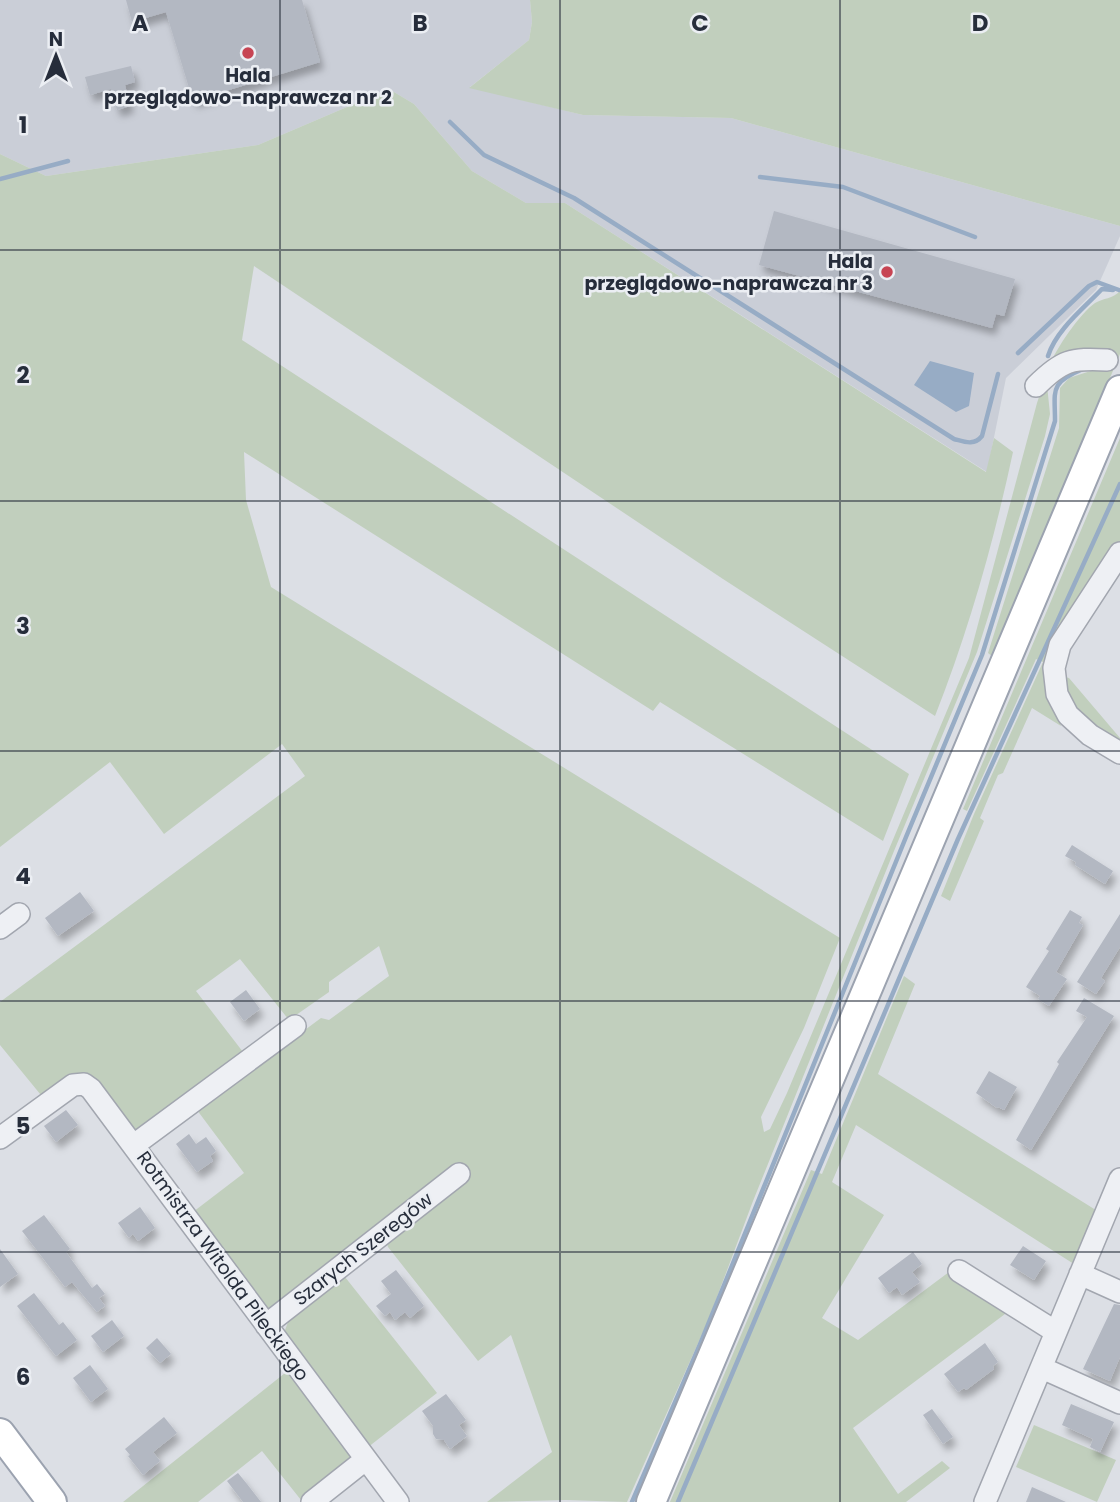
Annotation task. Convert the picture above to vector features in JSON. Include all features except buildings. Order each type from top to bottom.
[{"type":"main road","points":[[651,1502],[1120,390]]},
{"type":"main road","points":[[0,1433],[52,1502]]},
{"type":"street","points":[[1036,386],[1068,361],[1107,360]]},
{"type":"street","points":[[1120,552],[1060,645],[1054,668],[1057,694],[1068,715],[1090,735],[1120,753]]},
{"type":"street","points":[[0,928],[19,914]]},
{"type":"street","points":[[134,1145],[295,1026]]},
{"type":"street","name":"Rotmistrza Witolda Pileckiego","points":[[0,1138],[73,1085],[84,1084],[91,1089],[398,1502]]},
{"type":"street","name":"Szarych Szeregów","points":[[266,1325],[459,1174]]},
{"type":"street","points":[[985,1502],[1120,1180]]},
{"type":"street","points":[[959,1271],[1056,1332]]},
{"type":"street","points":[[1080,1274],[1120,1292]]},
{"type":"street","points":[[1042,1368],[1120,1403]]},
{"type":"street","points":[[312,1502],[365,1460]]},
{"type":"shaded area","points":[[0,0],[530,0],[532,22],[529,40],[470,87],[583,115],[731,118],[1120,226],[1120,236],[1096,290],[1006,378],[987,472],[565,203],[526,203],[472,171],[414,104],[389,89],[258,145],[46,176],[0,154]]},
{"type":"green space","points":[[530,0],[1120,0],[1120,226],[731,118],[583,115],[469,88],[529,40],[532,22]]},
{"type":"green space","points":[[389,89],[414,104],[472,171],[526,203],[565,203],[986,472],[994,438],[1013,452],[980,585],[935,716],[723,579],[254,266],[242,340],[909,774],[883,841],[660,702],[653,711],[244,452],[246,500],[271,587],[840,938],[804,1028],[761,1117],[764,1132],[770,1129],[787,1093],[969,658],[1037,403],[1042,388],[1047,385],[1050,414],[1045,436],[977,652],[753,1201],[708,1321],[627,1502],[487,1502],[552,1452],[511,1335],[478,1361],[386,1241],[278,1309],[265,1308],[193,1212],[244,1173],[197,1110],[321,1018],[329,1020],[389,976],[379,946],[329,982],[329,992],[289,1020],[240,959],[196,991],[243,1052],[140,1131],[131,1131],[97,1086],[45,1100],[0,1045],[0,1002],[305,776],[282,744],[164,834],[110,762],[0,847],[0,154],[46,176],[258,145]]},
{"type":"green space","points":[[1120,291],[1120,354],[993,657],[988,653],[1059,428],[1060,388],[1069,378],[1106,366],[1056,361],[1053,358],[1071,329],[1089,308]]},
{"type":"green space","points":[[1120,438],[1120,543],[1059,634],[1049,696],[1061,726],[1032,708],[1003,773],[998,775],[980,818],[984,821],[950,901],[941,896],[974,814],[1043,662],[1036,659],[967,811],[963,809]]},
{"type":"green space","points":[[1058,675],[1069,678],[1120,738],[1120,747],[1078,716]]},
{"type":"green space","points":[[904,976],[915,984],[878,1074],[1099,1212],[1077,1266],[856,1125],[832,1182],[884,1215],[822,1318],[858,1340],[949,1272],[1009,1311],[853,1428],[898,1494],[942,1461],[950,1468],[906,1502],[670,1502],[811,1170],[822,1174]]},
{"type":"green space","points":[[345,1277],[437,1393],[367,1448],[285,1342],[285,1330],[290,1317]]},
{"type":"green space","points":[[290,1369],[351,1453],[350,1461],[301,1500],[262,1451],[198,1502],[123,1502]]},
{"type":"green space","points":[[1034,1425],[1116,1460],[1097,1502],[1016,1467]]},
{"type":"water","points":[[930,361],[974,373],[969,406],[956,412],[914,385]]},
{"type":"waterway","points":[[450,122],[484,155],[574,198],[954,439],[973,442],[982,436],[998,374]]},
{"type":"waterway","points":[[0,179],[68,161]]},
{"type":"waterway","points":[[760,177],[843,187],[975,237]]},
{"type":"waterway","points":[[1018,353],[1089,286],[1097,282],[1119,290]]},
{"type":"waterway","points":[[1048,356],[1057,337],[1079,312],[1102,289],[1113,290]]},
{"type":"waterway","points":[[632,1502],[701,1342],[982,655],[1055,421],[1056,389],[1064,379],[1083,369]]},
{"type":"waterway","points":[[678,1502],[958,839],[1120,484]]},
{"type":"place","name":"Hala przeglądowo-naprawcza nr 2","points":[[248,53]]},
{"type":"place","name":"Hala przeglądowo-naprawcza nr 3","points":[[887,272]]}]
